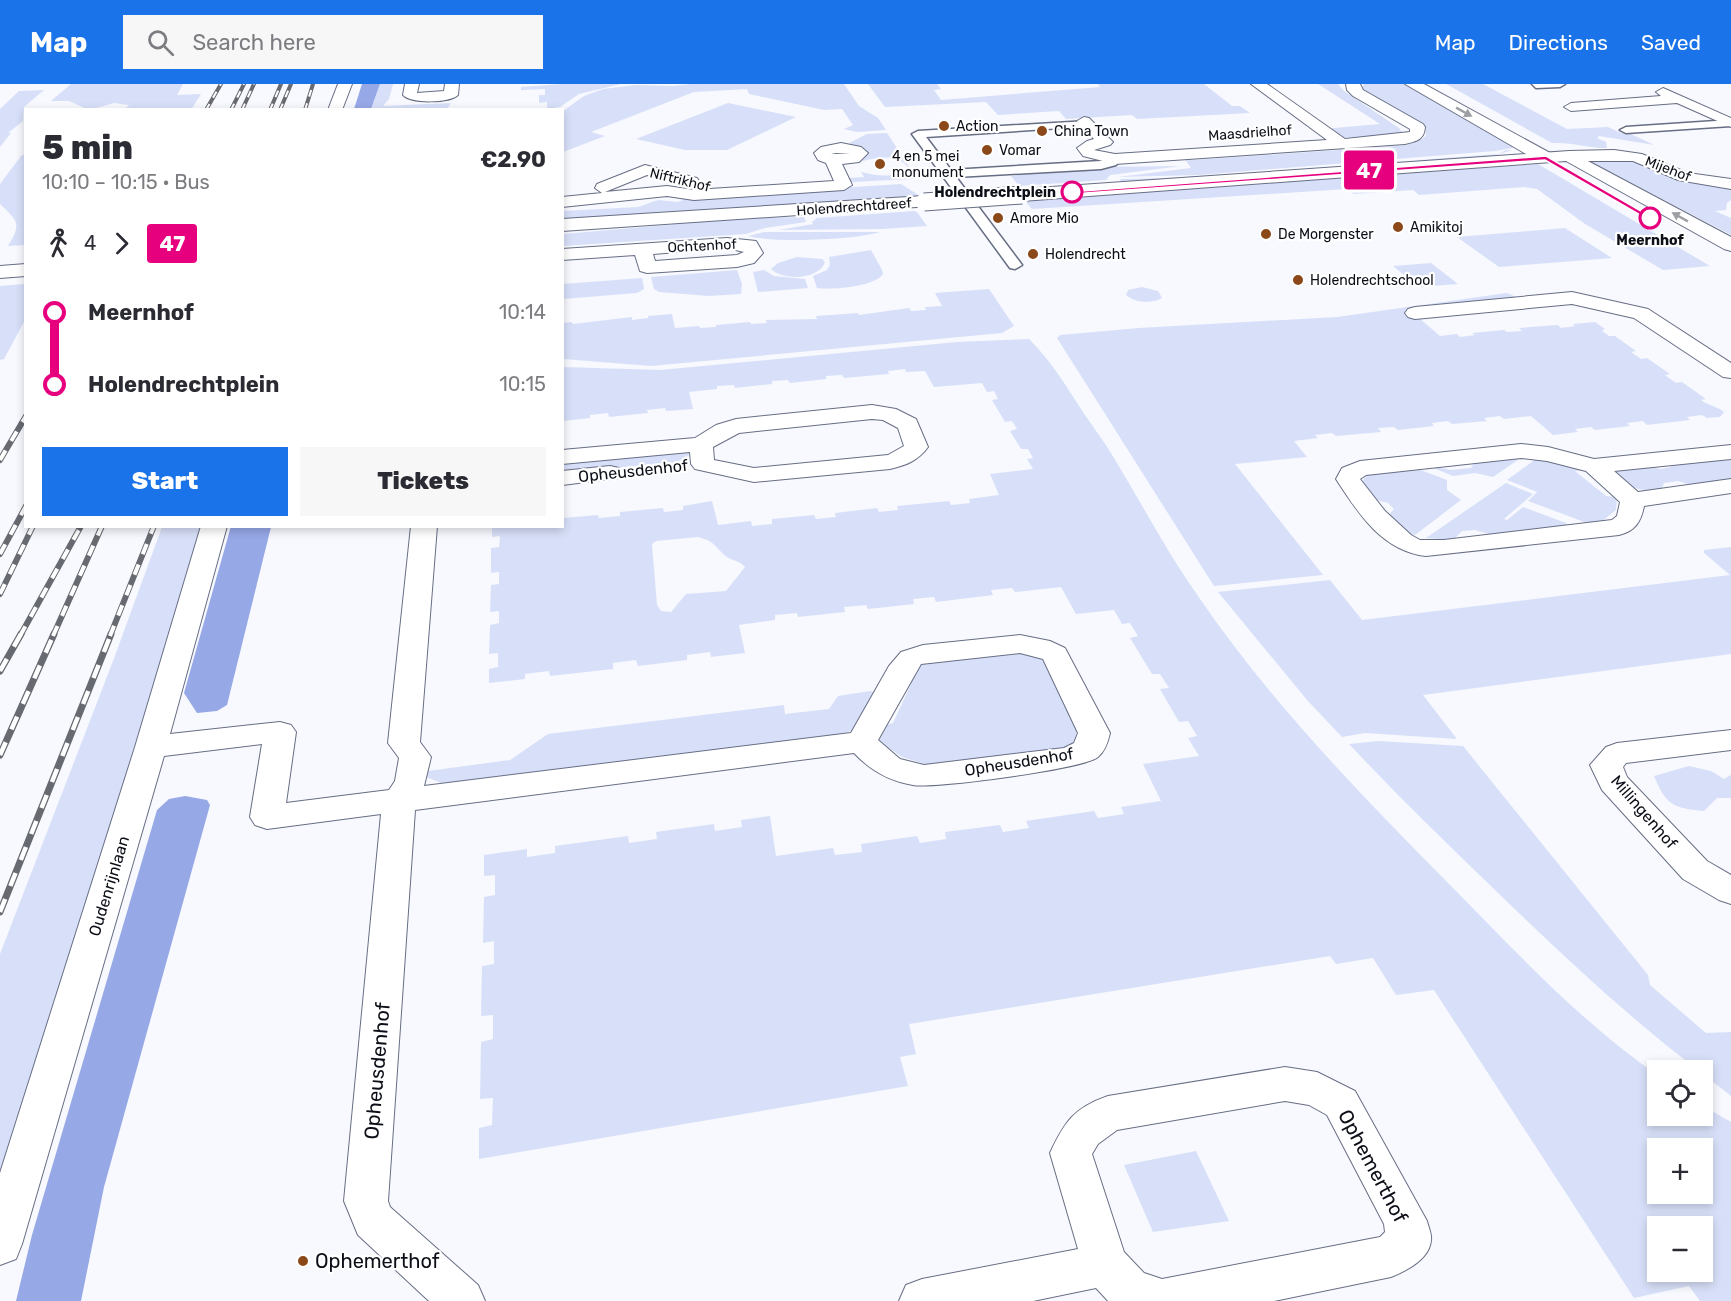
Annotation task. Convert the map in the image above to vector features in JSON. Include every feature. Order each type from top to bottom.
[{"type":"main road","points":[[1413,84],[1731,264]]},
{"type":"main road","points":[[1441,84],[1731,245]]},
{"type":"main road","points":[[1546,158],[1569,156]]},
{"type":"main road","name":"Holendrechtdreef","points":[[564,225],[700,218],[1546,158]]},
{"type":"main road","name":"Holendrechtdreef","points":[[564,231],[700,218]]},
{"type":"main road","points":[[0,261],[24,260]]},
{"type":"main road","points":[[0,272],[24,270]]},
{"type":"street","points":[[336,108],[345,84]]},
{"type":"street","points":[[412,84],[410,95],[415,97],[451,95],[453,84]]},
{"type":"street","name":"Maasdrielhof","points":[[1258,84],[1319,128]]},
{"type":"street","points":[[1015,265],[918,134],[1086,123],[1111,142],[1092,144],[1085,148],[1089,153],[1115,159],[1405,139],[1417,135],[1418,127],[1358,93],[1354,90],[1353,84]]},
{"type":"street","points":[[1536,86],[1560,84]]},
{"type":"street","name":"Mijehof","points":[[1646,84],[1731,123]]},
{"type":"street","name":"Mijehof","points":[[1571,107],[1680,99]]},
{"type":"street","name":"Mijehof","points":[[1626,130],[1731,123]]},
{"type":"street","points":[[1319,128],[1341,143]]},
{"type":"street","name":"Maasdrielhof","points":[[1295,130],[1319,128]]},
{"type":"street","name":"Mijehof","points":[[1569,156],[1614,154],[1636,157],[1684,177],[1715,183],[1731,183]]},
{"type":"street","points":[[948,174],[1101,165],[1115,159]]},
{"type":"street","name":"Niftrikhof","points":[[568,201],[667,191],[694,195],[844,185],[832,160]]},
{"type":"street","name":"Niftrikhof","points":[[568,201],[645,170],[715,186],[720,194]]},
{"type":"street","name":"Ochtenhof","points":[[564,255],[645,258],[626,269]]},
{"type":"street","points":[[1414,313],[1572,298],[1641,313],[1731,372]]},
{"type":"street","name":"Opheusdenhof","points":[[564,456],[702,454],[737,473],[754,475],[890,462],[911,453],[916,447],[908,424],[900,418],[872,412],[736,426],[724,430],[702,454],[564,478]]},
{"type":"street","points":[[1633,500],[1629,519],[1619,526],[1423,548],[1412,547],[1402,542],[1357,493],[1348,479],[1351,473],[1360,468],[1521,451],[1548,454],[1594,466],[1731,452]]},
{"type":"street","points":[[1594,466],[1633,500],[1731,486]]},
{"type":"street","name":"Oudenrijnlaan","points":[[0,1244],[151,747],[213,528]]},
{"type":"street","name":"Opheusdenhof","points":[[424,528],[404,743],[415,756],[411,781],[399,801],[366,1201],[374,1221],[462,1301]]},
{"type":"street","name":"Opheusdenhof","points":[[1020,644],[1040,647],[1055,654],[1094,734],[1093,744],[1088,751],[1066,758],[924,776],[903,774],[880,762],[861,742],[904,666],[911,658],[923,654],[1020,644]]},
{"type":"street","points":[[151,747],[280,732],[267,817],[861,742]]},
{"type":"street","name":"Millingenhof","points":[[1731,740],[1617,754],[1606,765],[1613,782],[1695,870],[1731,891]]},
{"type":"street","name":"Ophemerthof","points":[[1160,1301],[1129,1290],[1105,1265],[1071,1153],[1083,1131],[1108,1114],[1285,1084],[1317,1089],[1341,1103],[1405,1221],[1409,1240],[1391,1256],[1164,1301]]},
{"type":"street","points":[[922,1301],[1105,1265]]},
{"type":"shaded area","points":[[71,84],[183,84],[177,95],[201,94],[192,108],[126,108],[129,105],[114,103],[96,108],[85,108],[69,101],[51,101]]},
{"type":"shaded area","points":[[380,84],[393,84],[389,99],[383,106],[451,103],[448,108],[371,108]]},
{"type":"shaded area","points":[[621,84],[579,94],[560,107],[554,108],[547,108],[547,102],[539,103],[539,95],[545,95],[545,89],[521,90],[521,87]]},
{"type":"shaded area","points":[[844,84],[859,106],[878,118],[886,130],[857,132],[844,129],[853,125],[842,109],[824,110],[749,94],[747,89],[694,92],[591,132],[605,136],[564,152],[564,110],[584,96],[603,89],[636,85]]},
{"type":"shaded area","points":[[868,84],[937,84],[941,89],[934,90],[941,100],[1100,87],[1098,84],[1204,84],[1232,106],[1240,106],[1250,113],[1137,119],[1132,115],[1066,119],[1059,111],[998,115],[986,102],[885,107]]},
{"type":"shaded area","points":[[1318,84],[1338,84],[1344,91],[1402,132],[1391,135],[1336,138],[1323,129],[1380,124]]},
{"type":"shaded area","points":[[1364,84],[1405,84],[1512,145],[1513,148],[1199,175],[1118,177],[1191,168],[1184,158],[1193,160],[1408,145],[1404,142],[1422,139],[1426,136],[1425,130],[1361,90]]},
{"type":"shaded area","points":[[1446,84],[1483,84],[1567,129],[1608,127],[1621,133],[1629,133],[1654,145],[1599,136],[1597,138],[1606,142],[1607,148],[1552,143]]},
{"type":"shaded area","points":[[44,90],[24,107],[23,121],[8,133],[11,133],[0,147],[0,109],[19,91]]},
{"type":"shaded area","points":[[728,103],[796,117],[727,150],[685,150],[636,139]]},
{"type":"shaded area","points":[[887,133],[916,177],[851,182],[849,178],[864,177],[861,172],[892,175],[908,167],[901,161],[886,157],[843,165],[864,158],[866,151],[849,143],[867,134]]},
{"type":"shaded area","points":[[1512,150],[1493,156],[1172,181],[1121,182],[1120,179],[1215,176],[1310,169],[1499,154]]},
{"type":"shaded area","points":[[24,154],[24,245],[8,246],[15,233],[16,223],[0,204],[0,184]]},
{"type":"shaded area","points":[[1603,158],[1631,159],[1731,186],[1731,200],[1727,203],[1726,210],[1715,211],[1731,218],[1731,235],[1589,161]]},
{"type":"shaded area","points":[[1538,164],[1710,266],[1663,270],[1585,224],[1537,189],[1524,187],[1419,195],[1413,190],[1354,194],[1347,189],[1032,209],[1025,201]]},
{"type":"shaded area","points":[[1181,166],[1110,175],[1106,180],[1019,186],[1011,176],[1092,167]]},
{"type":"shaded area","points":[[901,184],[920,196],[564,219],[564,211],[638,207],[658,200],[678,202],[683,200],[676,198]]},
{"type":"shaded area","points":[[914,211],[927,226],[883,229],[779,230],[813,224],[812,222],[817,218]]},
{"type":"shaded area","points":[[804,217],[806,222],[765,228],[746,234],[564,246],[564,234],[748,218]]},
{"type":"shaded area","points":[[1565,228],[1612,258],[1499,267],[1457,237]]},
{"type":"shaded area","points":[[764,232],[880,232],[814,240],[748,236]]},
{"type":"shaded area","points":[[871,250],[883,274],[878,278],[853,287],[817,288],[813,276],[827,270],[830,265],[829,257]]},
{"type":"shaded area","points":[[797,257],[822,259],[825,262],[816,272],[800,277],[784,276],[771,269],[778,263]]},
{"type":"shaded area","points":[[1431,263],[1458,284],[1419,287],[1393,266]]},
{"type":"shaded area","points":[[737,270],[742,284],[741,294],[709,296],[659,292],[654,289],[651,277]]},
{"type":"shaded area","points":[[764,270],[774,276],[805,279],[808,288],[758,292],[753,272]]},
{"type":"shaded area","points":[[642,278],[644,289],[637,293],[564,299],[564,284]]},
{"type":"shaded area","points":[[24,284],[24,322],[4,359],[0,360],[0,286]]},
{"type":"shaded area","points":[[1142,287],[1158,291],[1162,298],[1144,302],[1126,295],[1128,290]]},
{"type":"shaded area","points":[[989,289],[1014,326],[1002,333],[651,366],[564,359],[564,323],[572,322],[573,324],[632,317],[632,320],[672,314],[675,328],[716,327],[716,325],[750,322],[751,324],[767,323],[766,320],[817,319],[816,316],[858,313],[859,315],[909,308],[911,311],[926,310],[925,307],[942,306],[935,293]]},
{"type":"shaded area","points":[[1507,293],[1525,301],[1411,311],[1440,336],[1457,334],[1460,337],[1475,335],[1472,333],[1522,331],[1519,328],[1558,325],[1561,328],[1575,326],[1573,324],[1595,322],[1605,329],[1602,331],[1609,336],[1615,336],[1636,351],[1631,352],[1641,359],[1647,358],[1670,374],[1665,375],[1676,383],[1682,382],[1706,399],[1701,400],[1724,412],[1720,417],[1707,418],[1702,415],[1687,417],[1690,420],[1647,425],[1643,421],[1627,423],[1630,426],[1595,430],[1591,427],[1575,429],[1578,432],[1553,435],[1531,416],[1504,419],[1500,416],[1484,418],[1487,421],[1452,424],[1448,421],[1432,423],[1434,426],[1398,430],[1394,427],[1378,428],[1381,432],[1336,436],[1332,433],[1315,435],[1318,438],[1294,441],[1307,457],[1235,464],[1323,575],[1214,586],[1057,338],[1060,335],[1139,328],[1337,317]]},
{"type":"shaded area","points":[[1029,339],[1057,373],[1106,446],[1198,596],[1286,711],[1384,818],[1550,986],[1602,1033],[1647,1068],[1647,1126],[1713,1126],[1713,1112],[1731,1122],[1731,1301],[1700,1301],[1689,1286],[1634,1298],[1434,990],[1396,995],[1373,958],[1336,964],[1330,956],[909,1024],[916,1054],[900,1057],[908,1086],[479,1159],[479,1128],[492,1125],[493,1098],[480,1099],[481,1042],[493,1039],[493,1015],[481,1016],[482,966],[494,964],[494,941],[483,943],[484,897],[495,895],[495,875],[484,876],[484,855],[527,849],[527,857],[555,853],[555,846],[628,836],[629,843],[657,839],[656,832],[714,824],[715,831],[742,827],[741,820],[770,816],[776,856],[833,848],[835,855],[862,852],[861,844],[917,836],[920,843],[946,839],[945,832],[1000,825],[1003,832],[1029,828],[1026,821],[1094,811],[1098,818],[1124,814],[1121,807],[1161,801],[1143,764],[1199,756],[1188,738],[1197,736],[1188,721],[1179,722],[1160,689],[1169,688],[1160,674],[1152,674],[1130,638],[1138,636],[1130,623],[1122,624],[1114,610],[1076,614],[1061,587],[1015,592],[1012,588],[991,590],[993,595],[936,602],[934,597],[913,599],[914,604],[868,609],[866,605],[844,607],[845,612],[798,617],[797,613],[775,615],[775,620],[739,625],[745,653],[711,657],[710,652],[687,655],[687,660],[638,666],[636,660],[613,663],[613,669],[550,676],[549,671],[525,674],[525,679],[489,683],[489,669],[498,667],[498,653],[489,654],[490,625],[499,623],[499,611],[490,612],[491,585],[499,584],[499,572],[491,573],[491,548],[499,547],[500,536],[492,537],[492,528],[564,528],[564,518],[620,516],[620,512],[663,508],[664,512],[683,510],[683,506],[712,501],[718,525],[751,521],[752,526],[772,524],[772,519],[814,515],[816,519],[836,517],[835,513],[877,508],[879,512],[898,510],[897,506],[949,501],[951,505],[970,503],[969,499],[999,495],[990,474],[1033,469],[1027,459],[1033,458],[1028,449],[1021,449],[1010,431],[1017,429],[1012,421],[1005,422],[992,400],[998,399],[994,391],[987,392],[982,383],[934,387],[925,371],[906,372],[905,369],[888,371],[889,374],[844,378],[842,375],[826,376],[826,379],[790,383],[788,380],[772,381],[772,384],[735,388],[734,385],[717,386],[717,389],[689,392],[693,409],[666,411],[665,408],[647,410],[648,413],[609,417],[608,413],[564,421],[564,367],[660,370],[957,342]],"holes":[[[698,537],[712,543],[727,557],[745,567],[726,591],[686,594],[671,612],[661,611],[657,605],[652,544],[656,541]]]},
{"type":"shaded area","points":[[688,451],[689,455],[677,462],[564,473],[564,459]]},
{"type":"shaded area","points":[[1525,455],[1493,477],[1475,473],[1453,476],[1426,465],[1451,470],[1471,468],[1476,460]]},
{"type":"shaded area","points":[[1731,455],[1731,483],[1698,487],[1678,481],[1664,483],[1661,491],[1653,491],[1634,488],[1610,475],[1615,467],[1638,464],[1661,469],[1671,467],[1673,461]]},
{"type":"shaded area","points":[[1540,456],[1586,470],[1575,471],[1606,496],[1617,497],[1616,510],[1600,523],[1587,523],[1528,501],[1537,492],[1507,480]]},
{"type":"shaded area","points":[[1410,466],[1447,480],[1447,490],[1461,500],[1415,535],[1408,533],[1387,517],[1394,509],[1388,503],[1369,498],[1361,484],[1366,475]]},
{"type":"shaded area","points":[[1506,483],[1533,494],[1504,519],[1507,520],[1523,507],[1566,523],[1568,527],[1495,536],[1475,530],[1462,531],[1453,540],[1426,538]]},
{"type":"shaded area","points":[[162,528],[202,528],[0,1181],[0,954]]},
{"type":"shaded area","points":[[1731,547],[1731,654],[1423,695],[1457,739],[1365,733],[1342,737],[1307,700],[1218,592],[1330,580],[1362,620],[1730,575],[1704,553],[1704,550]]},
{"type":"shaded area","points":[[1015,651],[1042,658],[1049,665],[1077,726],[1075,742],[1068,747],[928,765],[902,757],[877,740],[885,725],[893,723],[911,684],[906,680],[919,662]]},
{"type":"shaded area","points":[[877,692],[853,730],[843,734],[449,786],[426,777],[420,772],[510,760],[548,734],[784,705],[785,714],[829,709],[838,696]]},
{"type":"shaded area","points":[[1378,741],[1463,746],[1648,975],[1650,985],[1706,1033],[1731,1032],[1731,1096],[1713,1082],[1713,1060],[1685,1060],[1619,1006],[1439,836],[1349,744]]},
{"type":"shaded area","points":[[1689,766],[1711,771],[1724,779],[1731,775],[1731,798],[1717,798],[1704,811],[1672,803],[1663,793],[1654,776]]},
{"type":"shaded area","points":[[1196,1151],[1229,1221],[1153,1232],[1124,1165]]},
{"type":"water","points":[[362,84],[380,84],[371,108],[354,108]]},
{"type":"water","points":[[230,528],[271,528],[227,705],[217,711],[197,713],[184,693]]},
{"type":"water","points":[[185,796],[207,800],[210,805],[104,1187],[81,1301],[16,1301],[32,1235],[157,810],[169,799]]},
{"type":"railway","points":[[207,108],[221,84]]},
{"type":"railway","points":[[232,108],[244,84]]},
{"type":"railway","points":[[243,108],[254,84]]},
{"type":"railway","points":[[271,108],[281,84]]},
{"type":"railway","points":[[281,108],[291,84]]},
{"type":"railway","points":[[306,108],[313,84]]},
{"type":"railway","points":[[0,460],[24,419]]},
{"type":"railway","points":[[0,554],[24,510]]},
{"type":"railway","points":[[0,594],[32,528]]},
{"type":"railway","points":[[20,636],[80,528]]},
{"type":"railway","points":[[53,636],[101,528]]},
{"type":"railway","points":[[110,636],[153,528]]},
{"type":"railway","points":[[0,671],[21,634]]},
{"type":"railway","points":[[0,755],[54,634]]},
{"type":"railway","points":[[0,912],[111,634]]},
{"type":"bus line","name":"47","points":[[1072,192],[1546,158],[1650,218]]},
{"type":"place","name":"Action","points":[[944,126]]},
{"type":"place","name":"China Town","points":[[1042,131]]},
{"type":"place","name":"Vomar","points":[[987,150]]},
{"type":"place","name":"4 en 5 mei monument","points":[[880,164]]},
{"type":"place","name":"Holendrechtplein","points":[[1072,192]]},
{"type":"place","name":"Amore Mio","points":[[998,218]]},
{"type":"place","name":"Meernhof","points":[[1650,218]]},
{"type":"place","name":"Amikitoj","points":[[1398,227]]},
{"type":"place","name":"De Morgenster","points":[[1266,234]]},
{"type":"place","name":"Holendrecht","points":[[1033,254]]},
{"type":"place","name":"Holendrechtschool","points":[[1298,280]]},
{"type":"place","name":"Ophemerthof","points":[[303,1261]]}]
